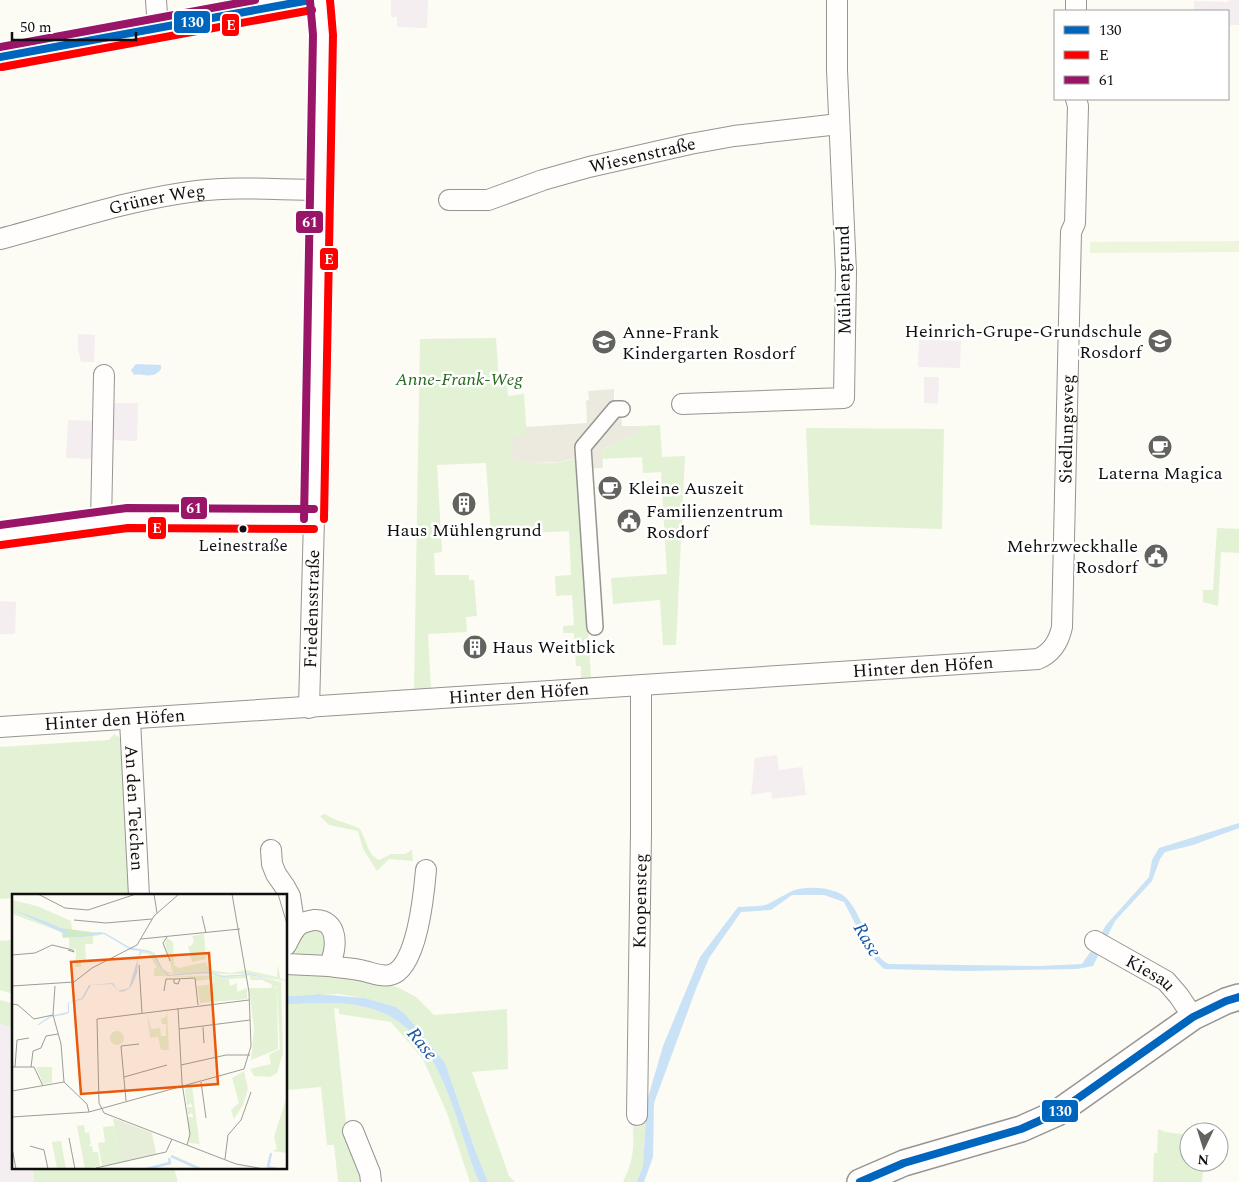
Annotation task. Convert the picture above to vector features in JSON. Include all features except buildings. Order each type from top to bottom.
[{"type":"street","points":[[156,0],[158,28]]},
{"type":"street","points":[[0,57],[310,0]]},
{"type":"street","name":"Friedensstraße","points":[[309,708],[323,35],[320,0]]},
{"type":"street","name":"Mühlengrund","points":[[682,404],[844,398],[846,272],[837,70],[837,0]]},
{"type":"street","name":"Siedlungsweg","points":[[1038,660],[1046,656],[1053,648],[1060,637],[1062,627],[1071,232],[1075,224],[1078,106],[1076,100]]},
{"type":"street","name":"Wiesenstraße","points":[[448,200],[488,200],[543,180],[589,167],[690,144],[734,136],[839,124]]},
{"type":"street","name":"Grüner Weg","points":[[0,239],[175,194],[218,189],[320,190]]},
{"type":"street","points":[[102,522],[104,375]]},
{"type":"street","points":[[596,627],[583,447],[615,409],[622,409]]},
{"type":"street","points":[[0,535],[127,518],[314,519]]},
{"type":"street","name":"Hinter den Höfen","points":[[0,727],[1038,660]]},
{"type":"street","name":"Knopensteg","points":[[637,1115],[641,686]]},
{"type":"street","name":"An den Teichen","points":[[130,720],[140,894]]},
{"type":"street","points":[[271,850],[272,864],[276,874],[290,896],[291,937]]},
{"type":"street","points":[[288,964],[329,966],[363,971],[381,976],[396,974],[405,962],[416,936],[424,899],[426,870]]},
{"type":"street","points":[[291,937],[306,922],[313,920],[325,923],[330,927],[336,944],[333,959],[329,966]]},
{"type":"street","name":"Kiesau","points":[[1100,943],[1166,982],[1179,996],[1192,1018]]},
{"type":"street","points":[[860,1182],[904,1163],[1021,1129],[1057,1113],[1192,1018],[1226,1001],[1239,997]]},
{"type":"street","points":[[353,1130],[370,1172],[371,1182]]},
{"type":"shaded area","points":[[391,0],[428,0],[427,28],[397,27],[397,17],[391,17]]},
{"type":"shaded area","points":[[1229,0],[1239,0],[1239,25],[1230,25],[1230,39],[1229,10],[1194,10],[1194,1],[1228,2]]},
{"type":"shaded area","points":[[78,334],[95,335],[94,362],[81,362],[78,349]]},
{"type":"shaded area","points":[[919,340],[961,341],[960,368],[918,367]]},
{"type":"shaded area","points":[[924,377],[939,377],[938,404],[924,403]]},
{"type":"shaded area","points":[[614,389],[614,401],[620,401],[622,426],[640,426],[640,432],[602,450],[603,468],[579,469],[578,458],[558,462],[534,463],[512,458],[512,437],[526,436],[526,427],[587,423],[586,401],[589,400],[588,391]]},
{"type":"shaded area","points":[[112,403],[138,403],[137,441],[111,440]]},
{"type":"shaded area","points":[[68,420],[95,421],[94,459],[66,458]]},
{"type":"shaded area","points":[[0,601],[16,602],[15,634],[0,634]]},
{"type":"shaded area","points":[[777,755],[779,770],[802,767],[806,795],[772,799],[771,792],[751,795],[755,758]]},
{"type":"shaded area","points":[[0,1024],[12,1027],[12,1170],[34,1170],[34,1182],[0,1182]]},
{"type":"green space","points":[[1239,241],[1239,252],[1090,253],[1090,242]]},
{"type":"green space","name":"Anne-Frank-Weg","points":[[496,338],[499,383],[507,383],[508,396],[524,394],[527,436],[512,458],[520,461],[545,463],[562,462],[578,458],[591,679],[581,680],[581,666],[576,666],[574,633],[563,633],[563,626],[574,625],[572,595],[556,596],[555,576],[571,575],[569,531],[491,535],[486,463],[437,465],[442,552],[434,553],[435,575],[469,575],[469,580],[474,580],[477,616],[466,617],[467,632],[428,634],[431,689],[414,690],[420,339]]},
{"type":"green space","points":[[660,425],[662,457],[685,456],[676,645],[663,645],[660,600],[613,604],[611,578],[667,574],[661,472],[643,473],[642,457],[602,459],[602,450],[640,432],[640,426]]},
{"type":"green space","points":[[806,428],[944,429],[942,529],[810,525]]},
{"type":"green space","points":[[1217,528],[1239,529],[1239,553],[1221,552],[1218,606],[1203,602],[1203,590],[1213,590]]},
{"type":"green space","points":[[114,734],[120,738],[124,804],[128,818],[132,894],[12,894],[12,898],[0,899],[0,747],[109,740]]},
{"type":"green space","points":[[325,814],[359,828],[369,850],[379,860],[391,854],[405,854],[412,850],[413,861],[389,859],[377,871],[363,849],[358,831],[329,825],[320,816]]},
{"type":"green space","points":[[305,928],[323,928],[327,952],[321,957],[289,956],[289,952]]},
{"type":"green space","points":[[12,940],[12,993],[0,990],[0,941]]},
{"type":"green space","points":[[288,974],[366,976],[395,986],[416,997],[434,1015],[507,1009],[508,1069],[472,1072],[509,1176],[515,1182],[488,1182],[445,1063],[406,1015],[396,1007],[365,998],[338,994],[288,996]]},
{"type":"green space","points":[[0,1000],[12,1003],[12,1027],[0,1024]]},
{"type":"green space","points":[[288,1004],[347,1004],[374,1010],[391,1017],[409,1031],[424,1048],[437,1068],[456,1114],[479,1182],[470,1182],[447,1113],[423,1059],[391,1022],[339,1014],[339,1009],[334,1008],[349,1151],[368,1182],[338,1182],[334,1145],[327,1145],[321,1087],[288,1090]]},
{"type":"green space","points":[[641,1120],[646,1121],[643,1167],[637,1182],[623,1182],[632,1156],[633,1127],[641,1126]]},
{"type":"green space","points":[[1158,1129],[1179,1134],[1179,1172],[1203,1172],[1202,1182],[1153,1182],[1154,1153],[1157,1153]]},
{"type":"green space","points":[[34,1170],[175,1170],[178,1182],[34,1182]]},
{"type":"water","points":[[136,364],[161,365],[161,369],[152,375],[134,375],[131,370]]},
{"type":"water","name":"Rase","points":[[1239,823],[1239,828],[1193,845],[1165,852],[1160,859],[1152,881],[1115,921],[1093,966],[1077,969],[967,971],[884,969],[873,958],[844,902],[824,895],[792,895],[771,910],[741,912],[709,958],[696,989],[654,1103],[653,1157],[644,1182],[637,1182],[643,1166],[647,1101],[663,1046],[700,957],[738,907],[765,905],[797,889],[826,889],[846,897],[859,917],[875,951],[881,959],[889,964],[1040,966],[1082,964],[1106,925],[1149,877],[1152,860],[1159,848]]},
{"type":"water","name":"Rase","points":[[313,995],[365,998],[396,1007],[406,1015],[445,1063],[488,1182],[479,1182],[456,1114],[437,1068],[424,1048],[409,1031],[391,1017],[374,1009],[330,1003],[288,1004],[288,996]]},
{"type":"transit line","name":"61","points":[[0,47],[255,0]]},
{"type":"transit line","name":"130","points":[[0,57],[310,0]]},
{"type":"transit line","name":"E","points":[[324,519],[333,35],[330,0]]},
{"type":"transit line","name":"61","points":[[304,519],[313,35],[310,1]]},
{"type":"transit line","name":"E","points":[[2,67],[312,10]]},
{"type":"transit line","name":"61","points":[[0,525],[127,508],[314,509]]},
{"type":"transit line","name":"E","points":[[1,545],[128,528],[314,529]]},
{"type":"transit line","name":"130","points":[[860,1182],[904,1163],[1021,1129],[1057,1113],[1193,1017],[1226,1001],[1239,997]]},
{"type":"place","name":"Heinrich-Grupe-Grundschule Rosdorf","points":[[1160,341]]},
{"type":"place","name":"Anne-Frank Kindergarten Rosdorf","points":[[604,342]]},
{"type":"place","name":"Laterna Magica","points":[[1160,447]]},
{"type":"place","name":"Kleine Auszeit","points":[[610,488]]},
{"type":"place","name":"Haus Mühlengrund","points":[[464,504]]},
{"type":"place","name":"Familienzentrum Rosdorf","points":[[629,521]]},
{"type":"place","name":"Leinestraße","points":[[243,529]]},
{"type":"place","name":"Mehrzweckhalle Rosdorf","points":[[1156,556]]},
{"type":"place","name":"Haus Weitblick","points":[[475,647]]}]
